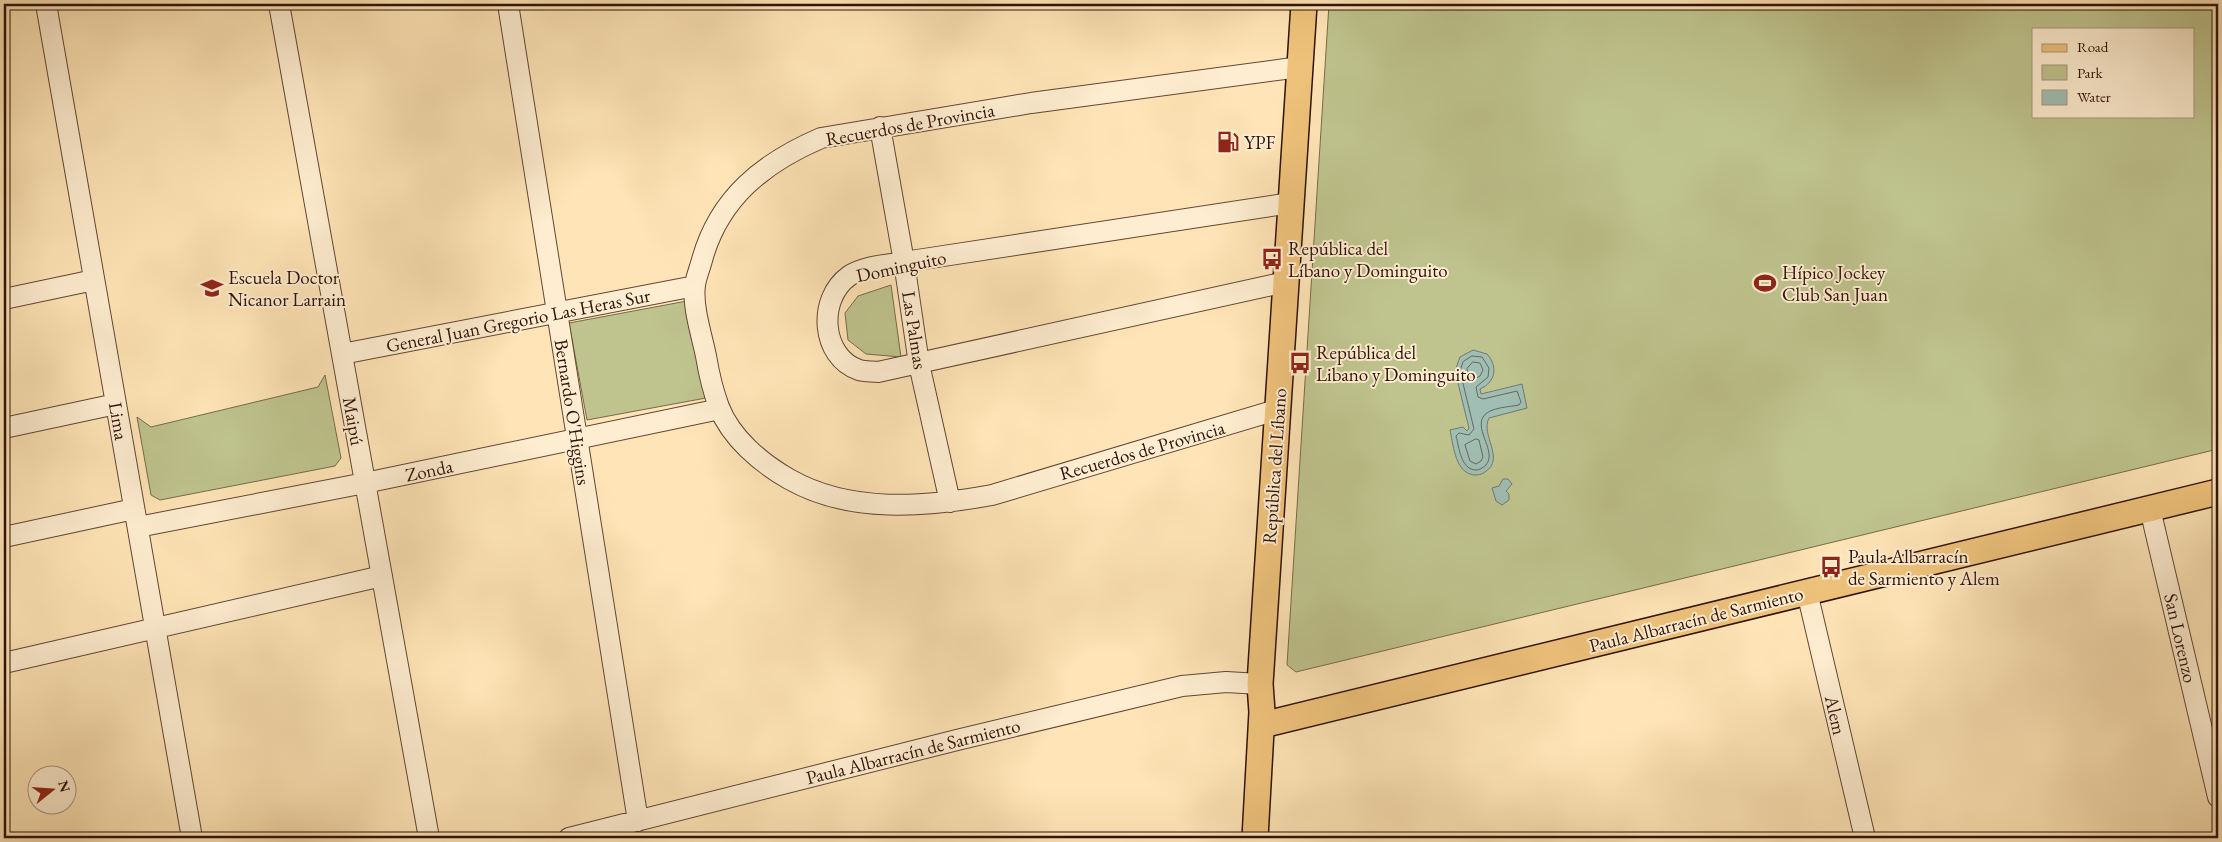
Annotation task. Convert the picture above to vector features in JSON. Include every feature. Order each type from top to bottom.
[{"type":"main road","name":"República del Líbano","points":[[1255,838],[1262,725],[1260,684],[1276,410],[1304,4]]},
{"type":"main road","name":"Paula Albarracín de Sarmiento","points":[[1262,725],[2218,492]]},
{"type":"street","name":"Lima","points":[[46,4],[192,838]]},
{"type":"street","name":"Maipú","points":[[278,4],[429,838]]},
{"type":"street","name":"Bernardo O'Higgins","points":[[508,4],[638,821]]},
{"type":"street","name":"Recuerdos de Provincia","points":[[1276,410],[992,494],[950,502],[897,505],[872,504],[820,493],[790,480],[763,462],[739,438],[720,409],[712,384],[698,313],[695,286],[707,242],[728,203],[755,176],[792,150],[821,138],[1030,103],[1300,67]]},
{"type":"street","name":"Las Palmas","points":[[880,127],[904,262],[919,364],[950,502]]},
{"type":"street","name":"Dominguito","points":[[1286,282],[878,372],[860,371],[840,359],[830,341],[827,324],[830,303],[838,287],[848,277],[859,271],[904,262],[1291,203]]},
{"type":"street","points":[[4,299],[94,280]]},
{"type":"street","name":"General Juan Gregorio Las Heras Sur","points":[[342,354],[695,286]]},
{"type":"street","points":[[4,428],[116,404]]},
{"type":"street","name":"Zonda","points":[[4,537],[365,483],[720,409]]},
{"type":"street","name":"San Lorenzo","points":[[2150,509],[2218,797]]},
{"type":"street","points":[[4,663],[382,576]]},
{"type":"street","name":"Alem","points":[[1807,592],[1865,838]]},
{"type":"street","name":"Paula Albarracín de Sarmiento","points":[[569,838],[957,740],[1182,686],[1226,682],[1260,684]]},
{"type":"green space","name":"Hípico Jockey Club San Juan","points":[[1329,4],[2218,4],[2218,449],[1296,672],[1287,665]]},
{"type":"green space","points":[[891,285],[901,357],[866,354],[848,340],[845,313],[858,296]]},
{"type":"green space","points":[[687,301],[706,398],[587,420],[569,323]]},
{"type":"green space","points":[[325,375],[341,458],[335,466],[160,500],[151,495],[137,417],[151,427],[318,387]]},
{"type":"water","points":[[1473,350],[1487,354],[1491,359],[1494,369],[1492,378],[1480,389],[1481,394],[1522,384],[1527,408],[1489,418],[1487,425],[1493,460],[1491,467],[1482,474],[1476,475],[1465,471],[1458,462],[1450,430],[1463,427],[1467,431],[1469,428],[1455,371],[1460,357]]},
{"type":"water","points":[[1503,479],[1508,479],[1512,484],[1506,491],[1509,494],[1509,500],[1502,505],[1496,501],[1492,488],[1499,486]]},
{"type":"place","name":"YPF","points":[[1228,142]]},
{"type":"place","name":"República del Líbano y Dominguito","points":[[1272,259]]},
{"type":"place","name":"Hípico Jockey Club San Juan","points":[[1765,283]]},
{"type":"place","name":"Escuela Doctor Nicanor Larrain","points":[[212,288]]},
{"type":"place","name":"República del Libano y Dominguito","points":[[1300,363]]},
{"type":"place","name":"Paula Albarracín de Sarmiento y Alem","points":[[1831,567]]}]
